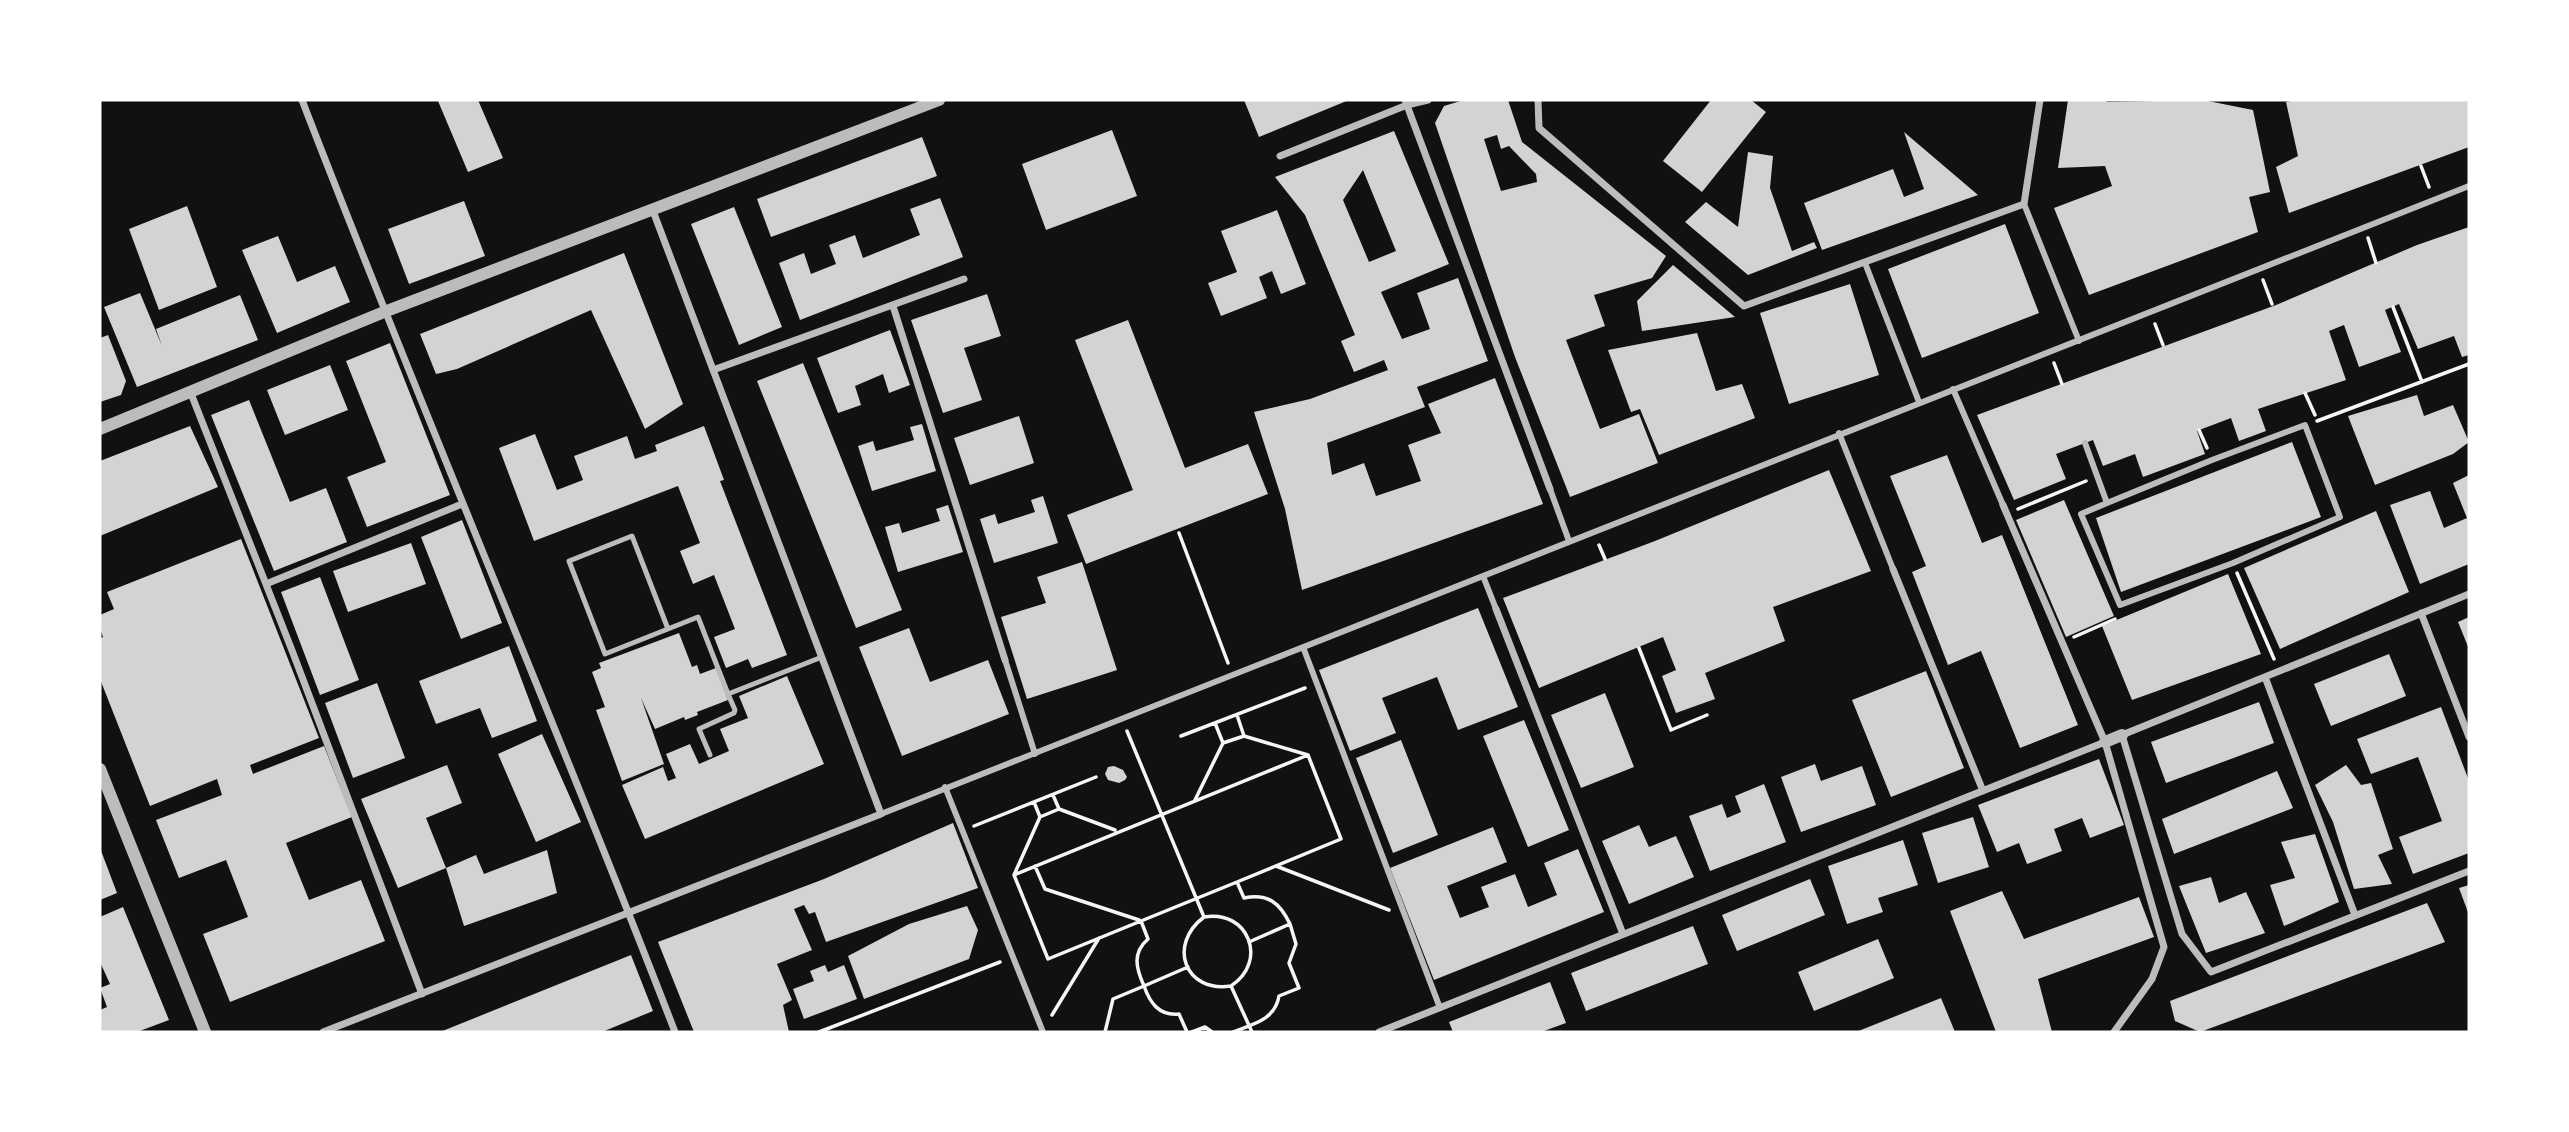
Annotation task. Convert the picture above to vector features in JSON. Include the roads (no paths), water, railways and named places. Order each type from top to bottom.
[{"type":"street","points":[[302,100],[384,313],[630,914],[675,1032]]},
{"type":"street","points":[[100,429],[384,313],[939,100]]},
{"type":"street","points":[[1280,156],[1406,103],[1428,100]]},
{"type":"street","points":[[1538,100],[1539,128],[1744,306],[2024,204]]},
{"type":"street","points":[[2040,100],[2024,204],[2079,341]]},
{"type":"street","points":[[1406,103],[1569,541]]},
{"type":"street","points":[[323,1032],[630,914],[1839,433],[2469,186]]},
{"type":"street","points":[[653,211],[881,814]]},
{"type":"street","points":[[1865,263],[1919,402]]},
{"type":"street","points":[[713,370],[964,279]]},
{"type":"street","points":[[893,306],[1035,754]]},
{"type":"street","points":[[1953,389],[2105,741],[2164,947],[2152,979],[2114,1032]]},
{"type":"street","points":[[190,391],[422,994]]},
{"type":"street","points":[[2305,425],[2340,517],[2233,563],[2120,605],[2081,514],[2107,503],[2305,425]]},
{"type":"street","points":[[1839,433],[1983,790]]},
{"type":"street","points":[[2085,443],[2107,503]]},
{"type":"street","points":[[266,584],[461,504]]},
{"type":"street","points":[[1483,576],[1623,934]]},
{"type":"street","points":[[1379,1032],[2469,594]]},
{"type":"street","points":[[2421,613],[2469,737]]},
{"type":"street","points":[[1303,647],[1440,1008]]},
{"type":"street","points":[[2265,677],[2355,915]]},
{"type":"street","points":[[2122,735],[2182,934],[2211,972],[2469,871]]},
{"type":"street","points":[[100,769],[205,1032]]},
{"type":"street","points":[[944,788],[1042,1029]]},
{"type":"lane","points":[[668,629],[632,536],[569,561],[605,654],[668,629],[698,617],[734,713],[699,729],[710,755]]},
{"type":"lane","points":[[728,694],[822,657]]}]
